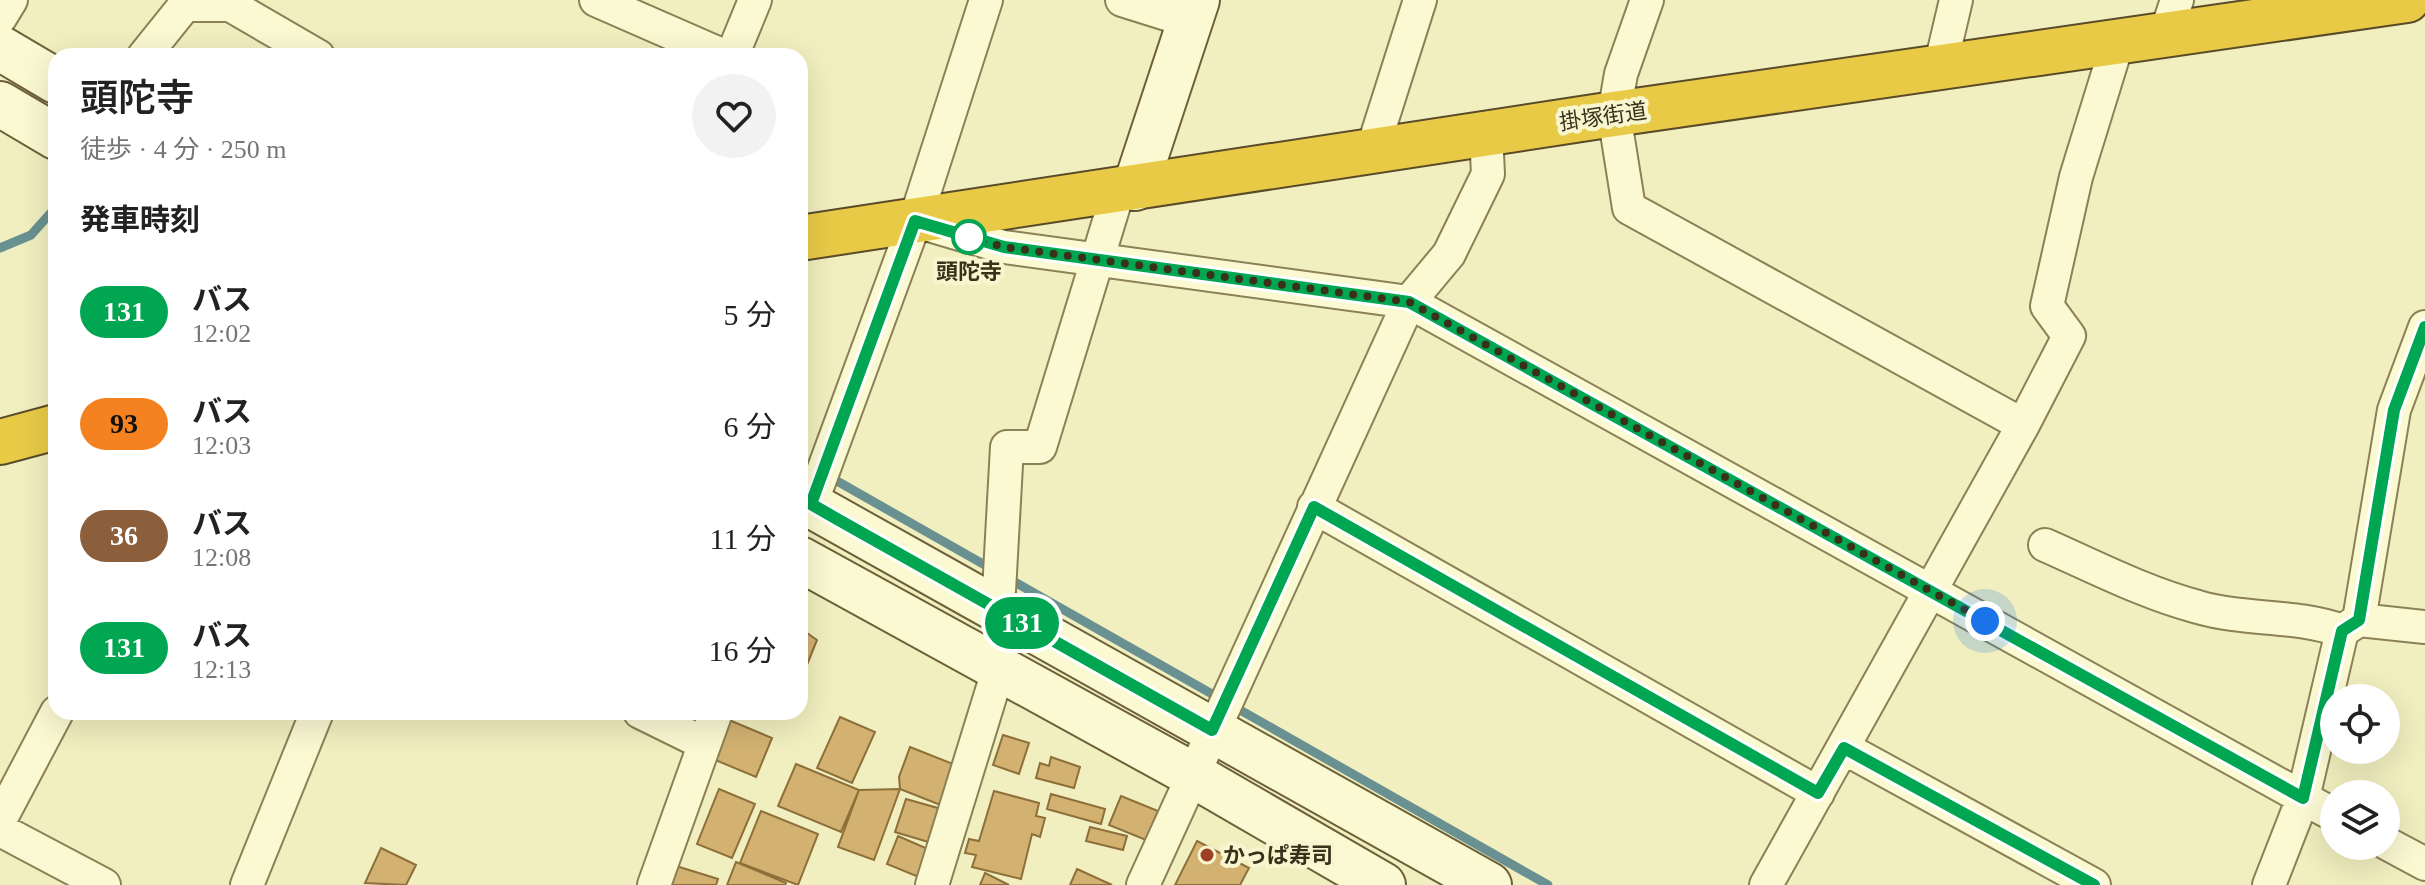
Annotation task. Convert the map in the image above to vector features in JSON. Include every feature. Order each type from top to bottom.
[{"type":"highway","name":"掛塚街道","points":[[808,237],[2118,41],[2172,17],[2407,0]]},
{"type":"highway","points":[[0,442],[48,429]]},
{"type":"street","points":[[0,18],[11,0]]},
{"type":"street","points":[[596,0],[706,48]]},
{"type":"street","points":[[735,48],[755,0]]},
{"type":"street","points":[[808,494],[915,221],[986,0]]},
{"type":"street","points":[[998,609],[1007,447],[1040,447],[1099,260],[1193,10],[1122,0]]},
{"type":"street","points":[[1372,151],[1420,0]]},
{"type":"street","points":[[1647,0],[1621,74],[1614,114],[1629,208],[2023,425]]},
{"type":"street","points":[[1940,68],[1956,0]]},
{"type":"street","points":[[151,48],[188,3],[230,5],[304,48]]},
{"type":"street","points":[[1766,885],[1933,591],[2069,336],[2047,306],[2076,177],[2118,41]]},
{"type":"street","points":[[0,48],[48,76]]},
{"type":"street","points":[[0,104],[48,132]]},
{"type":"street","points":[[1143,885],[1409,302],[1449,254],[1488,174],[1486,134]]},
{"type":"street","points":[[915,221],[1004,247],[1409,302],[2320,807]]},
{"type":"street","points":[[2269,885],[2303,798],[2351,626],[2394,410],[2425,327]]},
{"type":"street","points":[[808,504],[1489,885]]},
{"type":"street","points":[[1314,507],[1818,793]]},
{"type":"street","points":[[2045,545],[2154,593],[2201,608],[2351,626],[2425,627]]},
{"type":"street","points":[[808,564],[998,671],[1193,775],[1383,885]]},
{"type":"street","points":[[932,885],[998,671]]},
{"type":"street","points":[[0,820],[53,720]]},
{"type":"street","points":[[247,885],[314,720]]},
{"type":"street","points":[[656,720],[703,743]]},
{"type":"street","points":[[654,885],[713,720]]},
{"type":"street","points":[[1844,748],[2094,885]]},
{"type":"street","points":[[0,830],[58,874],[104,885]]},
{"type":"street","points":[[2400,851],[2425,864]]},
{"type":"building","points":[[808,634],[817,640],[808,662]]},
{"type":"building","points":[[840,717],[875,732],[852,783],[817,768]]},
{"type":"building","points":[[729,720],[772,738],[756,777],[713,759]]},
{"type":"building","points":[[1003,735],[1029,743],[1019,774],[993,765]]},
{"type":"building","points":[[910,747],[963,768],[948,808],[900,789],[899,777]]},
{"type":"building","points":[[1051,757],[1080,767],[1074,788],[1036,778],[1040,763],[1049,766]]},
{"type":"building","points":[[796,764],[859,790],[841,832],[778,806]]},
{"type":"building","points":[[719,789],[755,804],[732,858],[697,844]]},
{"type":"building","points":[[900,789],[874,860],[838,847],[859,790]]},
{"type":"building","points":[[994,791],[1039,803],[1036,816],[1045,818],[1040,837],[1032,834],[1021,879],[972,867],[976,855],[965,853],[969,839],[979,841]]},
{"type":"building","points":[[1051,794],[1105,809],[1101,824],[1047,809]]},
{"type":"building","points":[[1121,796],[1158,811],[1146,840],[1109,825]]},
{"type":"building","points":[[906,799],[945,810],[935,844],[895,832]]},
{"type":"building","points":[[761,811],[818,834],[798,885],[740,863]]},
{"type":"building","points":[[1090,827],[1127,836],[1123,850],[1086,841]]},
{"type":"building","points":[[898,836],[937,853],[926,880],[887,864]]},
{"type":"building","name":"かっぱ寿司","points":[[1197,841],[1249,868],[1240,885],[1175,885]]},
{"type":"building","points":[[381,848],[416,865],[406,885],[365,883]]},
{"type":"building","points":[[736,862],[786,883],[727,885]]},
{"type":"building","points":[[673,865],[718,879],[716,885],[667,885]]},
{"type":"building","points":[[1077,869],[1112,885],[1070,885]]},
{"type":"building","points":[[985,873],[1009,885],[980,885]]},
{"type":"waterway","points":[[0,248],[31,235],[48,216]]},
{"type":"waterway","points":[[808,465],[1548,885]]},
{"type":"bus line","name":"131","points":[[2094,885],[1844,748],[1818,793],[1314,507],[1212,730],[837,519],[811,504],[915,221],[1004,247],[1409,302],[2303,798],[2342,631],[2359,620],[2394,410],[2425,327]]},
{"type":"place","name":"頭陀寺","points":[[969,237]]},
{"type":"place","name":"かっぱ寿司","points":[[1207,855]]},
{"type":"route","points":[[969,237],[1004,247],[1409,302],[1985,621]]}]
